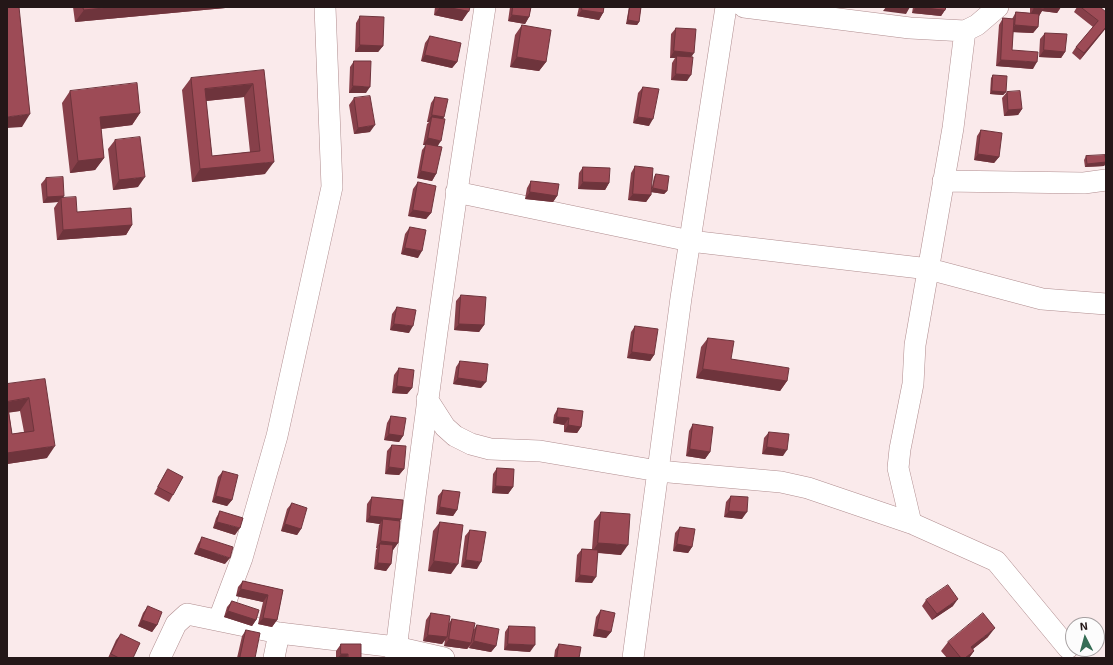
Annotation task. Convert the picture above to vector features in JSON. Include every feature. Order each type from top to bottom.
[{"type":"street","points":[[219,620],[242,558],[277,436],[332,187],[324,7]]},
{"type":"street","points":[[396,652],[427,399],[456,192],[485,7]]},
{"type":"street","points":[[633,658],[690,241],[726,7]]},
{"type":"street","points":[[744,7],[910,28],[965,31],[977,25],[998,7]]},
{"type":"street","points":[[911,523],[898,468],[900,449],[913,384],[915,344],[953,128],[965,31]]},
{"type":"street","points":[[943,181],[1084,183],[1106,180]]},
{"type":"street","points":[[456,192],[690,241],[929,269],[1042,299],[1106,304]]},
{"type":"street","points":[[427,399],[444,427],[455,436],[471,444],[490,449],[540,451],[658,471],[781,482],[808,488],[911,523],[996,561],[1065,644]]},
{"type":"street","points":[[160,658],[176,624],[180,618],[187,614],[278,633],[396,652],[444,658]]},
{"type":"street","points":[[274,658],[278,633]]},
{"type":"building","points":[[7,7],[19,7],[30,114],[7,117]]},
{"type":"building","points":[[83,7],[114,7],[84,10]]},
{"type":"building","points":[[446,7],[470,7],[469,11]]},
{"type":"building","points":[[513,7],[531,7],[529,17],[512,15]]},
{"type":"building","points":[[582,7],[604,7],[603,13],[582,10]]},
{"type":"building","points":[[630,7],[641,7],[639,22],[628,20]]},
{"type":"building","points":[[918,7],[946,7],[945,10]]},
{"type":"building","points":[[1044,7],[1044,9],[1034,8]]},
{"type":"building","points":[[1081,7],[1100,7],[1106,12],[1106,27],[1084,53],[1076,47],[1098,21]]},
{"type":"building","points":[[1016,12],[1039,14],[1038,27],[1015,25]]},
{"type":"building","points":[[360,16],[384,17],[383,46],[360,45]]},
{"type":"building","points":[[1003,18],[1014,19],[1012,50],[1038,52],[1037,62],[1001,60]]},
{"type":"building","points":[[522,25],[551,30],[546,62],[517,57]]},
{"type":"building","points":[[676,28],[696,29],[694,53],[674,51]]},
{"type":"building","points":[[1045,33],[1067,34],[1065,52],[1044,50]]},
{"type":"building","points":[[430,36],[461,43],[457,62],[425,55]]},
{"type":"building","points":[[677,56],[693,57],[691,75],[676,74]]},
{"type":"building","points":[[354,61],[371,61],[370,87],[353,86]]},
{"type":"building","points":[[264,70],[274,162],[200,169],[191,78]],"holes":[[[253,84],[260,151],[212,156],[205,89]]]},
{"type":"building","points":[[993,75],[1007,76],[1006,92],[992,91]]},
{"type":"building","points":[[137,83],[140,113],[100,117],[104,158],[78,161],[70,91]]},
{"type":"building","points":[[643,87],[659,89],[653,119],[638,117]]},
{"type":"building","points":[[1020,91],[1022,109],[1008,110],[1007,92]]},
{"type":"building","points":[[370,96],[375,125],[358,128],[354,98]]},
{"type":"building","points":[[435,97],[448,99],[444,117],[432,115]]},
{"type":"building","points":[[432,117],[445,119],[441,141],[428,138]]},
{"type":"building","points":[[981,130],[1002,133],[999,157],[978,154]]},
{"type":"building","points":[[140,137],[145,177],[119,180],[115,140]]},
{"type":"building","points":[[426,144],[442,147],[436,174],[421,171]]},
{"type":"building","points":[[1105,155],[1106,162],[1087,164],[1086,156]]},
{"type":"building","points":[[635,166],[653,168],[651,195],[633,194]]},
{"type":"building","points":[[583,167],[610,168],[609,183],[583,182]]},
{"type":"building","points":[[656,174],[669,176],[667,191],[653,188]]},
{"type":"building","points":[[63,177],[64,196],[47,197],[46,178]]},
{"type":"building","points":[[531,181],[559,184],[557,196],[530,192]]},
{"type":"building","points":[[418,182],[436,186],[431,213],[413,210]]},
{"type":"building","points":[[76,197],[77,212],[131,208],[132,225],[63,230],[61,198]]},
{"type":"building","points":[[410,227],[426,230],[422,251],[405,248]]},
{"type":"building","points":[[461,295],[486,297],[484,325],[459,324]]},
{"type":"building","points":[[397,307],[416,310],[413,326],[394,324]]},
{"type":"building","points":[[635,326],[658,329],[654,355],[632,352]]},
{"type":"building","points":[[708,338],[734,341],[731,359],[789,368],[787,381],[703,369]]},
{"type":"building","points":[[460,361],[488,364],[486,382],[458,378]]},
{"type":"building","points":[[399,368],[414,370],[412,388],[397,386]]},
{"type":"building","points":[[45,379],[55,446],[7,453],[7,402],[7,384]],"holes":[[[29,398],[34,431],[12,434],[7,402]]]},
{"type":"building","points":[[558,408],[583,411],[581,427],[568,425],[569,418],[557,417]]},
{"type":"building","points":[[391,416],[406,418],[403,436],[389,434]]},
{"type":"building","points":[[693,424],[713,427],[710,452],[690,449]]},
{"type":"building","points":[[769,432],[789,434],[787,450],[767,447]]},
{"type":"building","points":[[392,445],[406,446],[404,469],[389,467]]},
{"type":"building","points":[[497,468],[514,469],[513,487],[496,486]]},
{"type":"building","points":[[168,469],[183,477],[173,495],[158,487]]},
{"type":"building","points":[[223,471],[238,475],[232,500],[216,496]]},
{"type":"building","points":[[443,490],[460,492],[457,510],[440,507]]},
{"type":"building","points":[[731,496],[748,497],[747,512],[729,511]]},
{"type":"building","points":[[372,497],[403,500],[401,519],[370,516]]},
{"type":"building","points":[[292,503],[307,508],[301,529],[285,524]]},
{"type":"building","points":[[220,511],[243,518],[240,528],[217,522]]},
{"type":"building","points":[[601,512],[630,514],[628,545],[598,543]]},
{"type":"building","points":[[383,519],[400,521],[398,543],[381,541]]},
{"type":"building","points":[[440,522],[463,525],[458,564],[434,561]]},
{"type":"building","points":[[680,527],[695,529],[692,547],[677,544]]},
{"type":"building","points":[[470,530],[486,532],[481,562],[466,560]]},
{"type":"building","points":[[202,537],[233,547],[230,558],[199,548]]},
{"type":"building","points":[[380,544],[393,545],[391,564],[378,563]]},
{"type":"building","points":[[582,549],[598,550],[596,577],[580,575]]},
{"type":"building","points":[[243,581],[283,590],[277,620],[263,618],[268,595],[241,589]]},
{"type":"building","points":[[948,585],[958,599],[937,614],[926,600]]},
{"type":"building","points":[[232,601],[259,610],[256,620],[228,611]]},
{"type":"building","points":[[148,606],[162,612],[157,625],[142,620]]},
{"type":"building","points":[[601,610],[615,613],[611,632],[597,629]]},
{"type":"building","points":[[431,613],[450,616],[447,637],[428,635]]},
{"type":"building","points":[[983,613],[995,628],[971,647],[974,651],[965,658],[961,658],[948,642]]},
{"type":"building","points":[[452,619],[475,623],[471,643],[449,639]]},
{"type":"building","points":[[477,625],[499,629],[496,646],[474,641]]},
{"type":"building","points":[[509,626],[535,627],[535,645],[508,644]]},
{"type":"building","points":[[246,630],[260,633],[255,658],[240,658]]},
{"type":"building","points":[[121,634],[140,643],[133,658],[119,658],[111,654]]},
{"type":"building","points":[[341,644],[361,644],[361,658],[348,658],[348,654],[341,654]]},
{"type":"building","points":[[559,644],[581,647],[579,658],[557,658]]}]
